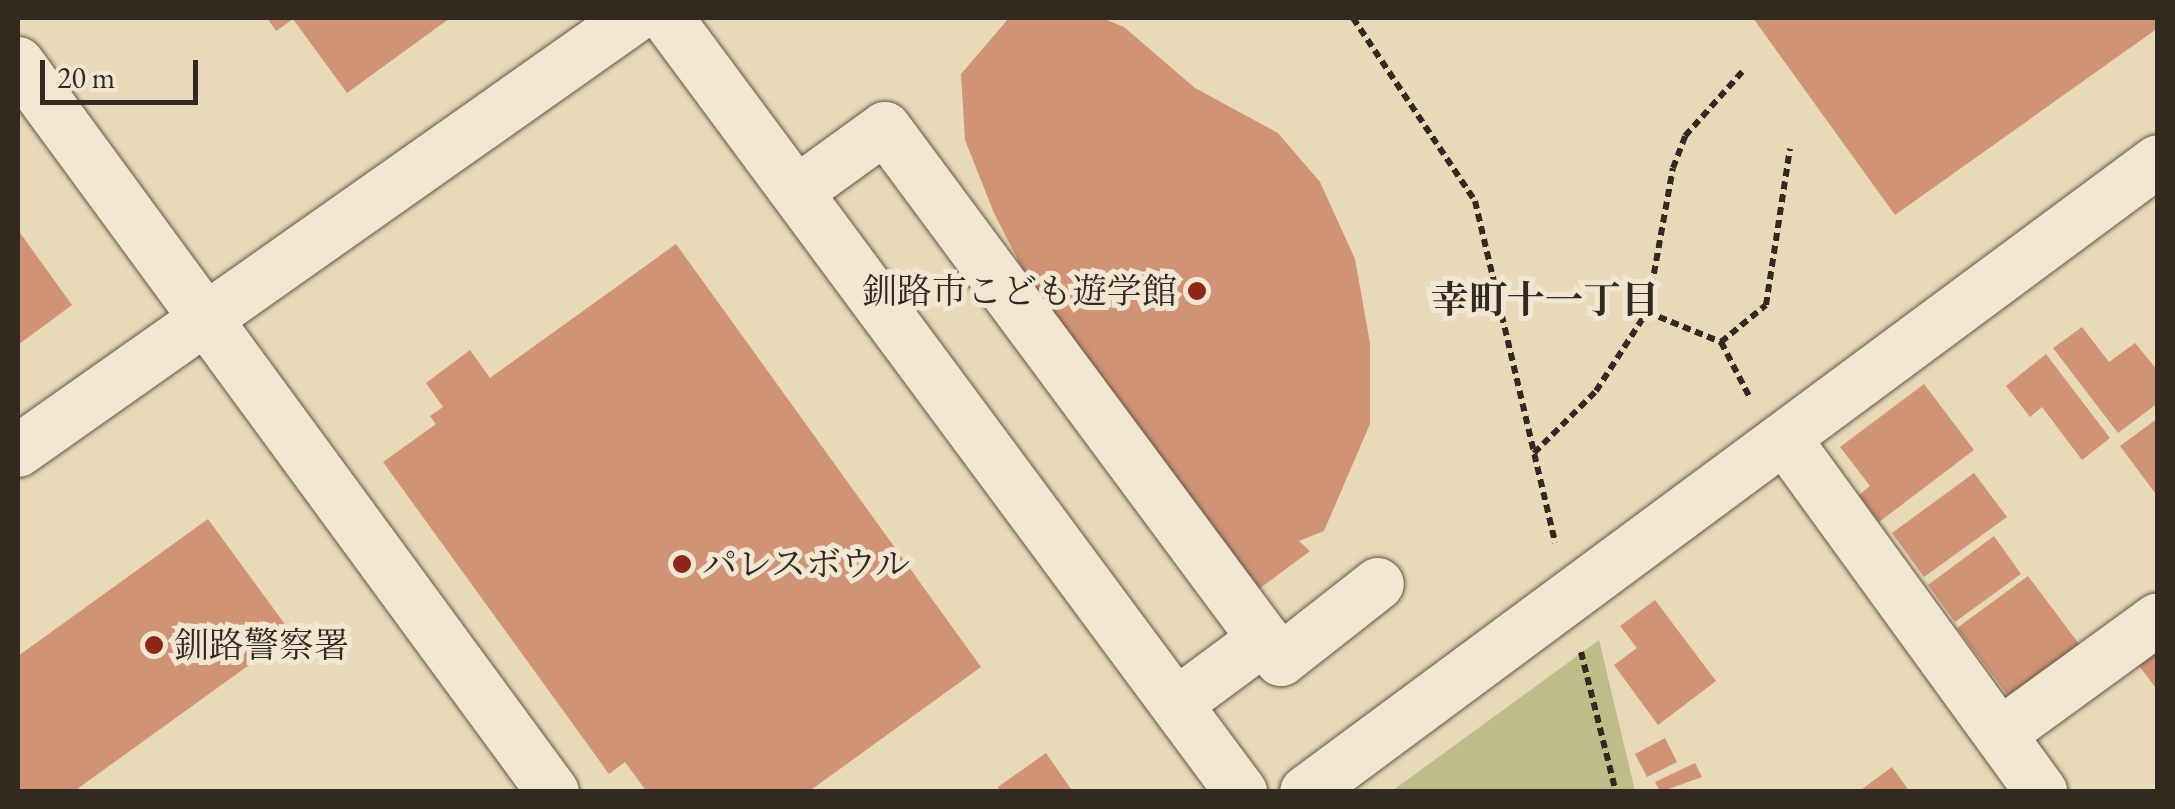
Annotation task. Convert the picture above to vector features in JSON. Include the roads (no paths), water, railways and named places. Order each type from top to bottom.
[{"type":"street","points":[[18,451],[204,316],[633,18]]},
{"type":"street","points":[[666,18],[1241,792]]},
{"type":"street","points":[[18,63],[553,792]]},
{"type":"street","points":[[798,191],[885,128],[1281,660],[1378,584]]},
{"type":"street","points":[[1306,792],[2158,161]]},
{"type":"street","points":[[1776,446],[2041,792]]},
{"type":"street","points":[[2000,734],[2158,619]]},
{"type":"street","points":[[1176,704],[1264,639]]},
{"type":"place","name":"釧路市こども遊学館","points":[[1197,291]]},
{"type":"place","name":"パレスボウル","points":[[682,564]]},
{"type":"place","name":"釧路警察署","points":[[154,645]]},
{"type":"district","name":"幸町十一丁目","points":[[1545,300]]}]
